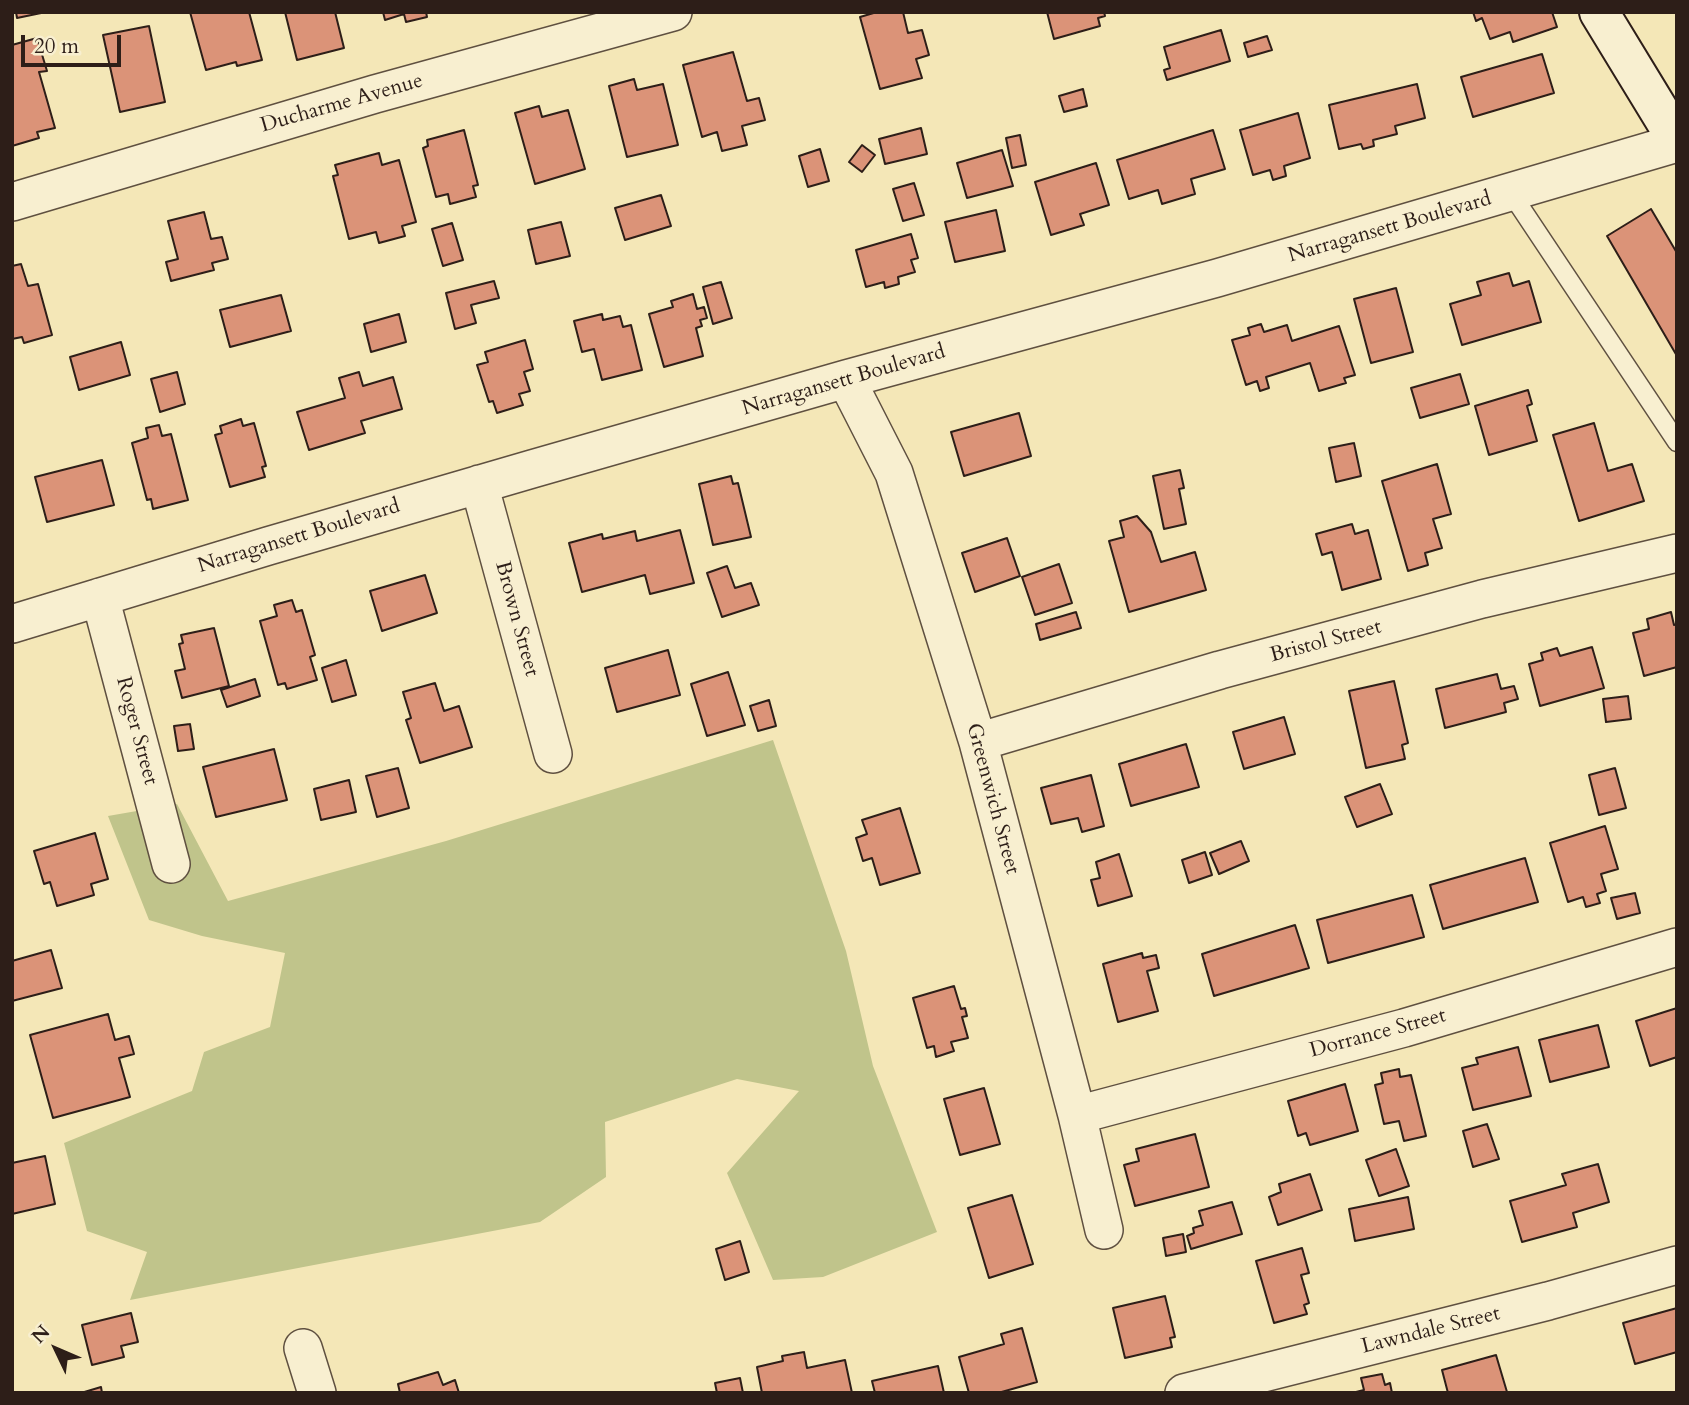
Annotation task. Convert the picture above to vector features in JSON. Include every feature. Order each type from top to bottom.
[{"type":"main road","points":[[1599,12],[1677,141]]},
{"type":"street","name":"Ducharme Avenue","points":[[12,202],[375,94],[673,12]]},
{"type":"street","name":"Narragansett Boulevard","points":[[12,624],[846,379],[1230,274],[1511,193],[1677,141]]},
{"type":"street","name":"Greenwich Street","points":[[846,379],[894,473],[978,742],[1077,1115],[1104,1230]]},
{"type":"street","name":"Brown Street","points":[[479,485],[553,754]]},
{"type":"street","name":"Bristol Street","points":[[978,742],[1220,670],[1482,599],[1677,553]]},
{"type":"street","name":"Roger Street","points":[[100,597],[172,864]]},
{"type":"street","name":"Dorrance Street","points":[[1077,1115],[1404,1028],[1677,947]]},
{"type":"street","name":"Lawndale Street","points":[[1184,1393],[1548,1301],[1677,1265]]},
{"type":"street","points":[[303,1348],[317,1393]]},
{"type":"lane","points":[[1511,193],[1677,442]]},
{"type":"green space","points":[[773,740],[846,951],[873,1066],[937,1232],[823,1277],[773,1280],[727,1173],[799,1091],[737,1079],[605,1122],[606,1177],[540,1222],[130,1300],[147,1252],[87,1231],[64,1143],[192,1091],[204,1052],[270,1027],[285,953],[202,936],[149,920],[108,816],[177,804],[228,901],[446,841]]},
{"type":"building","points":[[16,12],[46,12],[17,18]]},
{"type":"building","points":[[190,12],[249,12],[262,60],[237,66],[236,62],[206,70]]},
{"type":"building","points":[[285,12],[335,12],[344,48],[297,60]]},
{"type":"building","points":[[383,12],[426,12],[427,17],[406,22],[404,14],[385,20]]},
{"type":"building","points":[[877,12],[903,12],[908,33],[922,30],[929,55],[916,59],[922,78],[880,89],[860,17]]},
{"type":"building","points":[[1047,12],[1104,12],[1105,16],[1098,18],[1100,26],[1054,39]]},
{"type":"building","points":[[1473,12],[1552,12],[1557,27],[1513,42],[1510,32],[1490,39],[1482,18],[1476,21]]},
{"type":"building","points":[[149,26],[165,102],[120,112],[103,35]]},
{"type":"building","points":[[1221,30],[1230,61],[1167,80],[1164,70],[1170,68],[1164,47]]},
{"type":"building","points":[[1267,36],[1272,50],[1248,57],[1244,43]]},
{"type":"building","points":[[37,38],[47,71],[39,72],[55,128],[37,132],[39,138],[12,146],[12,45]]},
{"type":"building","points":[[733,52],[747,101],[759,98],[765,120],[742,126],[747,145],[722,151],[717,132],[702,137],[683,65]]},
{"type":"building","points":[[1542,54],[1554,93],[1473,117],[1461,77]]},
{"type":"building","points":[[634,79],[637,90],[663,84],[678,145],[627,157],[609,86]]},
{"type":"building","points":[[1417,84],[1425,118],[1395,126],[1397,134],[1373,140],[1374,146],[1363,149],[1361,144],[1339,149],[1329,105]]},
{"type":"building","points":[[1083,89],[1087,106],[1064,112],[1059,96]]},
{"type":"building","points":[[539,106],[542,117],[568,110],[585,169],[535,184],[515,113]]},
{"type":"building","points":[[1298,113],[1310,158],[1284,166],[1286,176],[1273,180],[1270,170],[1253,175],[1240,130]]},
{"type":"building","points":[[921,128],[927,154],[885,164],[879,139]]},
{"type":"building","points":[[464,130],[478,185],[473,186],[476,197],[450,204],[448,194],[436,197],[423,148],[428,146],[427,140]]},
{"type":"building","points":[[1213,130],[1225,169],[1191,179],[1195,194],[1162,204],[1158,190],[1129,199],[1117,160]]},
{"type":"building","points":[[1020,135],[1026,165],[1012,168],[1006,138]]},
{"type":"building","points":[[862,145],[875,155],[862,172],[849,162]]},
{"type":"building","points":[[820,149],[829,181],[808,187],[799,156]]},
{"type":"building","points":[[1002,150],[1013,186],[967,198],[957,163]]},
{"type":"building","points":[[379,153],[382,165],[399,160],[416,222],[402,226],[405,236],[379,243],[376,232],[349,239],[333,176],[338,175],[335,165]]},
{"type":"building","points":[[1096,163],[1109,205],[1080,214],[1084,225],[1051,235],[1035,182]]},
{"type":"building","points":[[914,183],[924,215],[903,221],[893,189]]},
{"type":"building","points":[[661,195],[671,226],[625,240],[615,208]]},
{"type":"building","points":[[1651,209],[1677,253],[1677,356],[1607,236]]},
{"type":"building","points":[[996,210],[1005,251],[955,262],[945,222]]},
{"type":"building","points":[[204,212],[211,239],[222,237],[228,259],[212,263],[214,270],[171,281],[166,262],[178,259],[168,221]]},
{"type":"building","points":[[561,222],[570,256],[536,264],[528,230]]},
{"type":"building","points":[[452,223],[463,260],[443,266],[432,229]]},
{"type":"building","points":[[911,234],[918,258],[911,260],[915,272],[898,277],[899,284],[885,288],[884,282],[866,287],[856,250]]},
{"type":"building","points":[[21,264],[28,286],[38,284],[52,335],[24,343],[22,337],[12,339],[12,266]]},
{"type":"building","points":[[1509,273],[1513,286],[1529,281],[1541,322],[1462,345],[1450,304],[1481,295],[1477,282]]},
{"type":"building","points":[[494,281],[499,298],[471,305],[476,323],[455,329],[446,293]]},
{"type":"building","points":[[721,282],[732,318],[713,324],[703,287]]},
{"type":"building","points":[[1396,288],[1413,352],[1371,363],[1354,299]]},
{"type":"building","points":[[693,294],[697,309],[704,307],[707,318],[700,320],[702,326],[696,328],[703,356],[664,367],[649,314],[673,307],[671,301]]},
{"type":"building","points":[[281,295],[291,331],[230,347],[220,310]]},
{"type":"building","points":[[399,314],[406,342],[371,352],[364,324]]},
{"type":"building","points":[[602,314],[603,320],[620,316],[623,327],[631,325],[642,370],[602,380],[594,349],[582,352],[574,321]]},
{"type":"building","points":[[1261,324],[1264,332],[1287,325],[1292,341],[1339,326],[1355,375],[1344,378],[1346,383],[1319,391],[1310,363],[1266,377],[1269,388],[1260,391],[1257,381],[1246,385],[1232,340],[1250,335],[1248,328]]},
{"type":"building","points":[[525,340],[533,369],[524,372],[530,391],[519,394],[523,405],[497,413],[493,401],[489,402],[477,365],[488,362],[485,352]]},
{"type":"building","points":[[121,342],[130,375],[79,390],[70,357]]},
{"type":"building","points":[[177,372],[185,404],[160,412],[151,379]]},
{"type":"building","points":[[359,372],[363,386],[393,377],[402,409],[361,421],[365,433],[309,450],[297,412],[345,398],[339,378]]},
{"type":"building","points":[[1460,374],[1469,404],[1420,418],[1411,388]]},
{"type":"building","points":[[1528,390],[1532,404],[1527,406],[1537,441],[1489,455],[1475,406]]},
{"type":"building","points":[[1019,413],[1031,456],[964,476],[951,432]]},
{"type":"building","points":[[241,419],[243,426],[254,423],[266,466],[262,467],[265,477],[230,487],[215,435],[222,433],[220,426]]},
{"type":"building","points":[[1594,423],[1608,471],[1632,464],[1644,501],[1579,521],[1553,435]]},
{"type":"building","points":[[159,425],[162,436],[171,434],[188,500],[153,509],[151,499],[147,500],[132,443],[148,438],[146,428]]},
{"type":"building","points":[[1354,443],[1361,476],[1336,482],[1329,448]]},
{"type":"building","points":[[102,460],[114,505],[47,522],[35,477]]},
{"type":"building","points":[[1437,464],[1451,514],[1433,519],[1442,548],[1425,553],[1428,565],[1408,571],[1382,481]]},
{"type":"building","points":[[1180,470],[1184,488],[1179,489],[1186,524],[1164,529],[1153,476]]},
{"type":"building","points":[[731,476],[733,484],[738,483],[751,537],[713,545],[699,484]]},
{"type":"building","points":[[1137,516],[1151,532],[1161,562],[1195,552],[1206,590],[1129,612],[1109,541],[1124,537],[1120,521]]},
{"type":"building","points":[[1352,524],[1355,534],[1368,530],[1381,579],[1342,590],[1332,552],[1322,555],[1316,534]]},
{"type":"building","points":[[680,530],[694,583],[650,594],[645,575],[582,592],[569,543],[602,534],[603,539],[635,531],[637,541]]},
{"type":"building","points":[[1007,538],[1020,576],[975,592],[962,553]]},
{"type":"building","points":[[1059,564],[1072,603],[1035,615],[1022,577]]},
{"type":"building","points":[[727,566],[735,588],[751,583],[759,605],[722,617],[707,573]]},
{"type":"building","points":[[425,575],[437,613],[382,631],[370,591]]},
{"type":"building","points":[[292,600],[296,612],[302,610],[315,655],[310,657],[317,680],[287,689],[285,683],[278,685],[260,621],[277,616],[274,605]]},
{"type":"building","points":[[1076,612],[1081,628],[1040,640],[1036,624]]},
{"type":"building","points":[[1671,612],[1674,625],[1677,624],[1677,667],[1644,676],[1633,633],[1649,629],[1647,619]]},
{"type":"building","points":[[214,628],[229,686],[182,698],[175,671],[185,669],[179,644],[183,643],[181,635]]},
{"type":"building","points":[[1592,647],[1604,688],[1540,706],[1529,664],[1543,660],[1541,653],[1557,648],[1560,656]]},
{"type":"building","points":[[668,650],[680,695],[617,712],[605,668]]},
{"type":"building","points":[[346,660],[356,695],[332,702],[322,668]]},
{"type":"building","points":[[728,672],[745,725],[707,736],[691,684]]},
{"type":"building","points":[[1497,674],[1501,689],[1514,686],[1518,699],[1504,703],[1506,712],[1445,728],[1436,689]]},
{"type":"building","points":[[255,679],[260,696],[227,707],[221,690]]},
{"type":"building","points":[[1394,681],[1408,743],[1402,745],[1405,759],[1366,768],[1349,691]]},
{"type":"building","points":[[435,683],[444,711],[459,706],[472,747],[420,763],[406,720],[411,718],[403,692]]},
{"type":"building","points":[[1628,696],[1631,719],[1606,722],[1603,699]]},
{"type":"building","points":[[769,700],[776,726],[758,731],[750,706]]},
{"type":"building","points":[[1284,717],[1295,754],[1244,769],[1233,732]]},
{"type":"building","points":[[190,724],[194,749],[178,751],[174,726]]},
{"type":"building","points":[[1186,744],[1199,787],[1131,806],[1119,764]]},
{"type":"building","points":[[274,749],[287,800],[216,817],[203,767]]},
{"type":"building","points":[[398,768],[409,808],[377,817],[366,776]]},
{"type":"building","points":[[1615,768],[1626,808],[1599,815],[1589,775]]},
{"type":"building","points":[[1091,775],[1104,826],[1082,832],[1078,818],[1051,824],[1041,788]]},
{"type":"building","points":[[349,780],[356,812],[321,820],[314,789]]},
{"type":"building","points":[[1380,784],[1392,814],[1357,827],[1345,797]]},
{"type":"building","points":[[900,808],[920,873],[880,885],[872,858],[863,861],[856,838],[867,834],[862,820]]},
{"type":"building","points":[[1605,826],[1618,869],[1601,874],[1606,891],[1597,894],[1600,903],[1586,907],[1583,897],[1568,902],[1550,843]]},
{"type":"building","points":[[95,833],[108,879],[91,884],[94,895],[57,906],[50,882],[44,884],[34,851]]},
{"type":"building","points":[[1241,841],[1249,861],[1219,874],[1210,853]]},
{"type":"building","points":[[1205,852],[1212,875],[1189,883],[1182,860]]},
{"type":"building","points":[[1119,854],[1132,896],[1098,906],[1091,880],[1100,878],[1096,862]]},
{"type":"building","points":[[1525,858],[1538,902],[1443,929],[1430,885]]},
{"type":"building","points":[[1635,893],[1640,913],[1617,919],[1611,898]]},
{"type":"building","points":[[1412,895],[1424,937],[1328,963],[1317,920]]},
{"type":"building","points":[[1295,925],[1309,968],[1214,996],[1202,954]]},
{"type":"building","points":[[51,950],[62,988],[12,1001],[12,961]]},
{"type":"building","points":[[1142,953],[1143,958],[1156,955],[1159,968],[1147,971],[1158,1011],[1118,1022],[1103,964]]},
{"type":"building","points":[[954,986],[961,1009],[965,1008],[967,1016],[962,1017],[968,1038],[951,1042],[954,1051],[936,1057],[934,1046],[927,1048],[913,998]]},
{"type":"building","points":[[1677,1008],[1677,1057],[1650,1066],[1636,1021]]},
{"type":"building","points":[[108,1014],[115,1040],[129,1036],[134,1054],[119,1058],[130,1097],[53,1118],[30,1035]]},
{"type":"building","points":[[1598,1025],[1609,1067],[1550,1082],[1539,1040]]},
{"type":"building","points":[[1518,1047],[1531,1096],[1473,1110],[1462,1068],[1478,1064],[1476,1058]]},
{"type":"building","points":[[1399,1069],[1400,1077],[1411,1075],[1426,1136],[1404,1141],[1399,1121],[1384,1124],[1375,1085],[1383,1083],[1381,1073]]},
{"type":"building","points":[[1345,1084],[1358,1131],[1310,1145],[1306,1133],[1298,1136],[1288,1101]]},
{"type":"building","points":[[984,1088],[1000,1144],[960,1155],[944,1099]]},
{"type":"building","points":[[1487,1124],[1499,1159],[1473,1167],[1463,1131]]},
{"type":"building","points":[[1195,1134],[1209,1187],[1135,1206],[1124,1165],[1139,1161],[1136,1149]]},
{"type":"building","points":[[1396,1149],[1409,1186],[1379,1196],[1366,1160]]},
{"type":"building","points":[[45,1156],[55,1204],[12,1214],[12,1163]]},
{"type":"building","points":[[1598,1164],[1609,1202],[1573,1213],[1577,1227],[1522,1242],[1510,1201],[1566,1185],[1562,1174]]},
{"type":"building","points":[[1310,1174],[1322,1210],[1278,1225],[1269,1197],[1281,1192],[1279,1184]]},
{"type":"building","points":[[1012,1195],[1033,1264],[989,1278],[968,1208]]},
{"type":"building","points":[[1408,1197],[1414,1229],[1355,1241],[1349,1209]]},
{"type":"building","points":[[1232,1202],[1242,1234],[1191,1249],[1187,1236],[1194,1233],[1193,1228],[1203,1225],[1199,1211]]},
{"type":"building","points":[[1183,1234],[1186,1252],[1166,1256],[1163,1238]]},
{"type":"building","points":[[740,1241],[749,1272],[725,1280],[716,1249]]},
{"type":"building","points":[[1302,1248],[1309,1273],[1301,1275],[1309,1303],[1304,1305],[1307,1314],[1274,1323],[1256,1261]]},
{"type":"building","points":[[1165,1296],[1175,1337],[1170,1338],[1172,1347],[1125,1358],[1113,1308]]},
{"type":"building","points":[[1677,1308],[1677,1352],[1635,1364],[1623,1323]]},
{"type":"building","points":[[131,1313],[138,1342],[121,1346],[124,1357],[92,1365],[82,1325]]},
{"type":"building","points":[[1022,1328],[1037,1382],[998,1393],[969,1393],[959,1357],[1004,1344],[1001,1334]]},
{"type":"building","points":[[804,1352],[807,1368],[845,1360],[852,1393],[762,1393],[757,1367],[783,1361],[782,1356]]},
{"type":"building","points":[[1496,1355],[1507,1392],[1448,1393],[1442,1370]]},
{"type":"building","points":[[938,1366],[944,1393],[875,1393],[872,1381]]},
{"type":"building","points":[[438,1372],[443,1385],[455,1380],[459,1393],[400,1393],[398,1384]]},
{"type":"building","points":[[1382,1374],[1385,1385],[1390,1383],[1392,1393],[1352,1393],[1364,1390],[1361,1378]]},
{"type":"building","points":[[740,1378],[743,1393],[717,1393],[715,1383]]},
{"type":"building","points":[[101,1387],[102,1393],[81,1393]]}]
